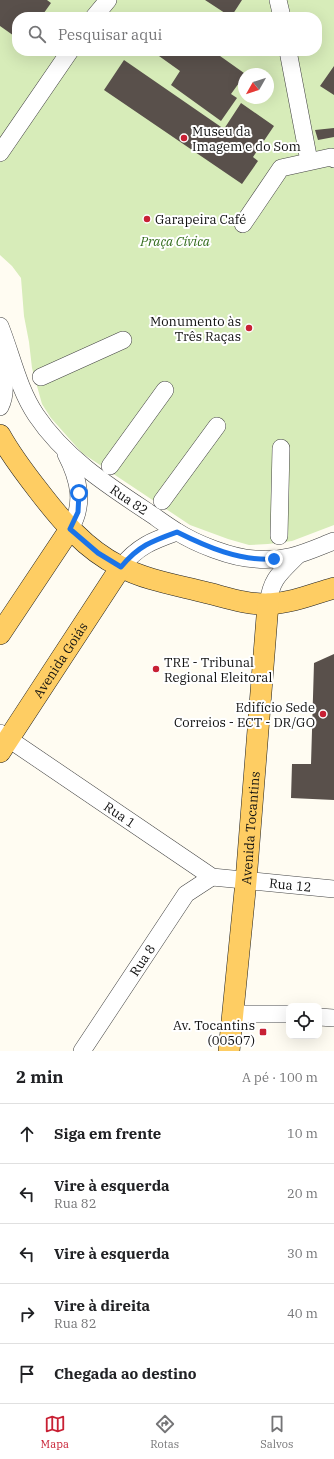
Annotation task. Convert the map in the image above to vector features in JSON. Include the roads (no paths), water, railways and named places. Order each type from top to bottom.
[{"type":"main road","points":[[0,435],[22,469],[58,516],[70,529],[98,553],[121,567],[138,574],[233,600],[268,604],[297,600],[334,588]]},
{"type":"main road","points":[[0,634],[70,529]]},
{"type":"main road","name":"Avenida Goiás","points":[[3,741],[121,567]]},
{"type":"main road","name":"Avenida Tocantins","points":[[229,1051],[246,881],[268,604]]},
{"type":"street","points":[[98,12],[108,0]]},
{"type":"street","points":[[278,0],[281,12]]},
{"type":"street","points":[[0,153],[67,56]]},
{"type":"street","points":[[289,56],[309,161]]},
{"type":"street","points":[[243,224],[281,168],[331,157],[334,159]]},
{"type":"street","name":"Rua 82","points":[[0,326],[23,392],[36,415],[62,445],[102,481],[177,532],[198,542],[246,558],[278,559],[297,556],[334,540]]},
{"type":"street","points":[[41,378],[123,340]]},
{"type":"street","points":[[0,360],[5,382],[5,393],[0,407]]},
{"type":"street","points":[[110,466],[166,390]]},
{"type":"street","points":[[162,501],[217,426]]},
{"type":"street","points":[[62,445],[74,469],[79,493],[78,512],[70,529]]},
{"type":"street","points":[[279,536],[281,448]]},
{"type":"street","points":[[121,567],[138,549],[152,541],[177,532]]},
{"type":"street","points":[[268,604],[274,581],[297,556]]},
{"type":"street","name":"Rua 1","points":[[3,741],[212,877],[246,881]]},
{"type":"street","name":"Rua 8","points":[[82,1051],[186,894],[212,877]]},
{"type":"street","name":"Rua 12","points":[[246,881],[334,889]]},
{"type":"street","points":[[233,1014],[286,1014]]},
{"type":"street","points":[[322,1017],[334,1018]]},
{"type":"place","name":"Museu da Imagem e do Som","points":[[184,138]]},
{"type":"place","name":"Garapeira Café","points":[[147,219]]},
{"type":"place","name":"Monumento às Três Raças","points":[[249,328]]},
{"type":"place","name":"TRE - Tribunal Regional Eleitoral","points":[[156,669]]},
{"type":"place","name":"Edifício Sede Correios - ECT - DR/GO","points":[[323,714]]},
{"type":"place","name":"Av. Tocantins (00507)","points":[[263,1032]]},
{"type":"park label","name":"Praça Cívica","points":[[175,241]]}]
